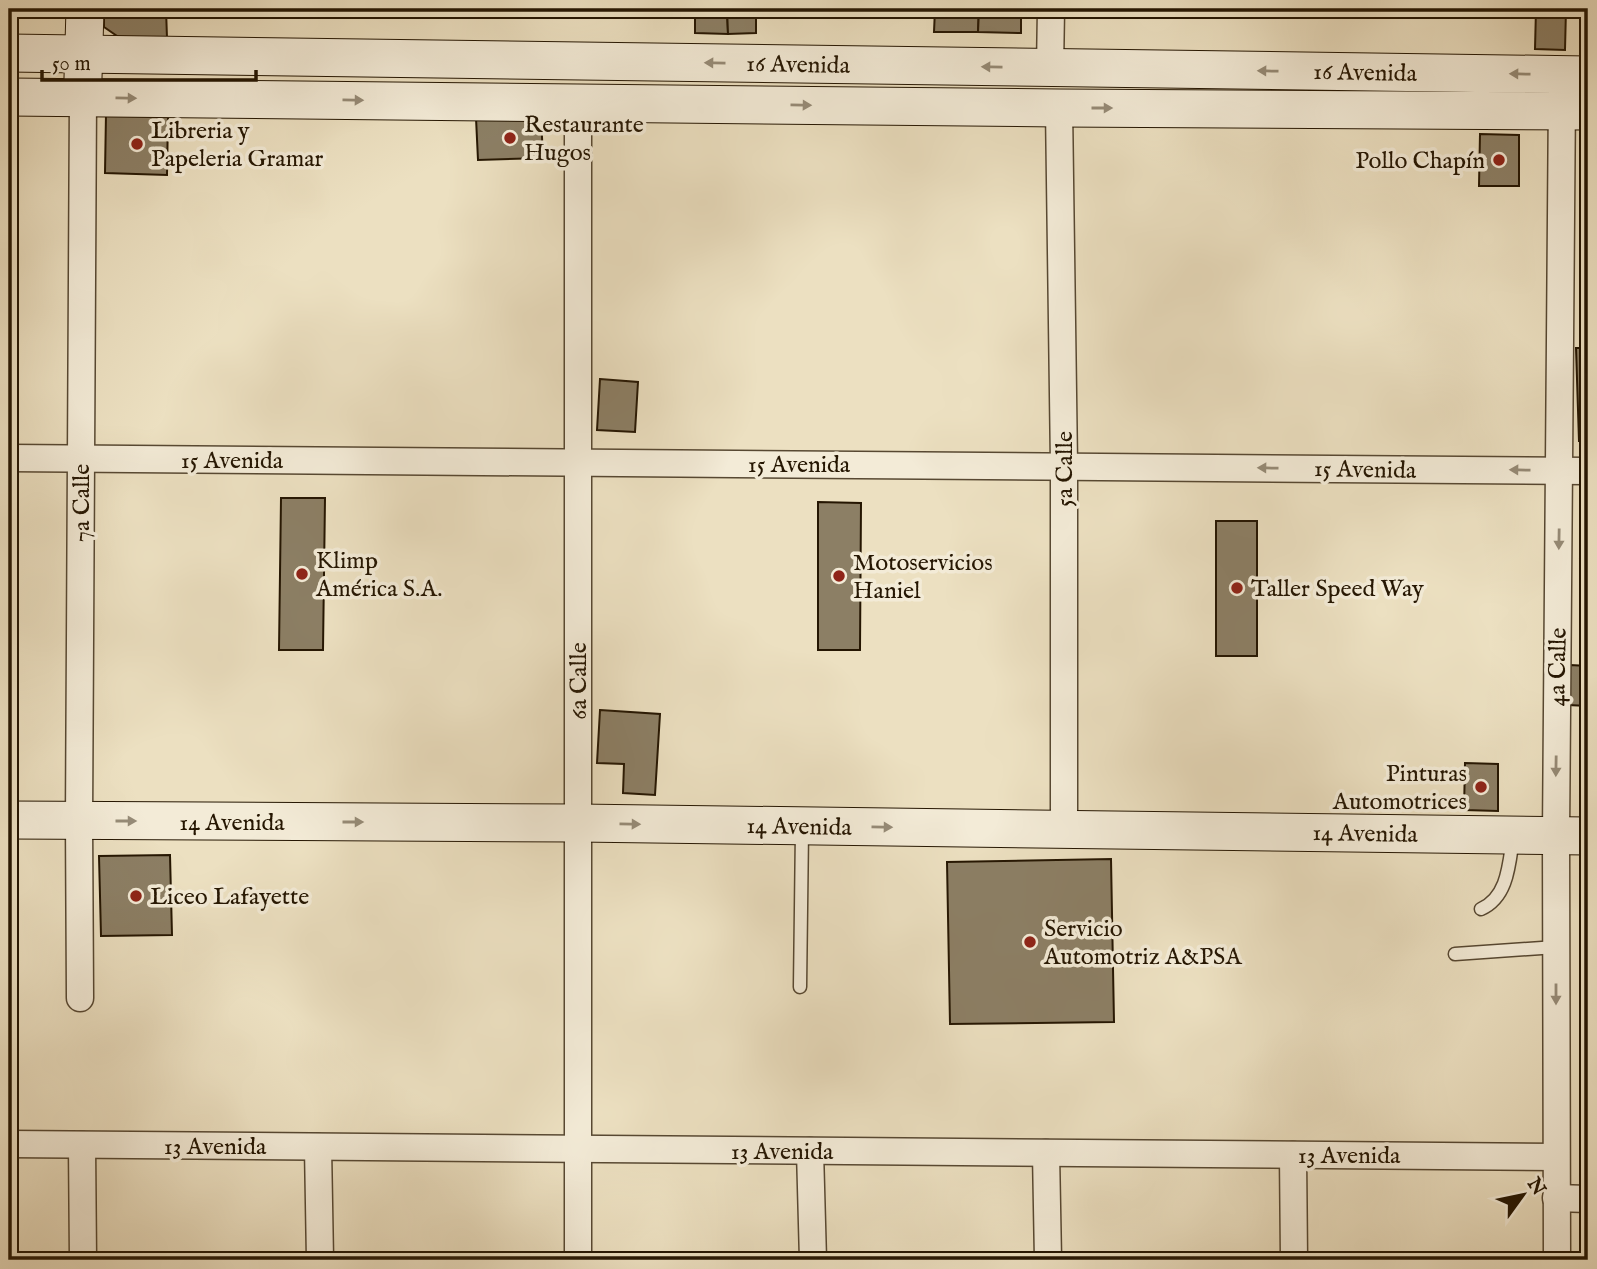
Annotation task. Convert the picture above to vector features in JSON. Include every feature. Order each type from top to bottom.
[{"type":"main road","name":"7a Calle","points":[[83,97],[85,9]]},
{"type":"main road","name":"16 Avenida","points":[[9,52],[1576,74]]},
{"type":"main road","name":"16 Avenida","points":[[9,97],[1575,111]]},
{"type":"main road","name":"14 Avenida","points":[[9,820],[578,823],[1572,835]]},
{"type":"street","points":[[1050,68],[1051,9]]},
{"type":"street","name":"4a Calle","points":[[1557,1260],[1556,947],[1572,835],[1559,471],[1576,74]]},
{"type":"street","name":"7a Calle","points":[[80,998],[83,97]]},
{"type":"street","name":"6a Calle","points":[[578,102],[578,1260]]},
{"type":"street","name":"5a Calle","points":[[1059,108],[1064,466],[1064,830]]},
{"type":"street","name":"15 Avenida","points":[[9,458],[1588,471]]},
{"type":"street","name":"13 Avenida","points":[[9,1144],[1556,1157]]},
{"type":"street","points":[[82,1145],[83,1260]]},
{"type":"street","points":[[318,1147],[320,1260]]},
{"type":"street","points":[[810,1151],[813,1260]]},
{"type":"street","points":[[1046,1153],[1048,1260]]},
{"type":"street","points":[[1293,1155],[1294,1260]]},
{"type":"street","points":[[1556,1198],[1588,1199]]},
{"type":"lane","points":[[800,987],[802,827]]},
{"type":"lane","points":[[1481,909],[1500,894],[1508,871],[1513,834]]},
{"type":"lane","points":[[1455,954],[1556,947]]},
{"type":"building","points":[[104,9],[166,9],[167,38],[120,38],[104,27]]},
{"type":"building","points":[[695,9],[727,9],[728,34],[695,33]]},
{"type":"building","points":[[727,9],[756,9],[756,33],[728,34]]},
{"type":"building","points":[[935,9],[979,9],[978,32],[934,32]]},
{"type":"building","points":[[979,9],[1021,9],[1021,33],[978,32]]},
{"type":"building","points":[[1536,9],[1566,9],[1565,50],[1535,49]]},
{"type":"building","name":"Libreria y Papeleria Gramar","points":[[106,114],[168,116],[167,175],[105,173]]},
{"type":"building","name":"Restaurante Hugos","points":[[541,116],[543,158],[478,160],[476,118]]},
{"type":"building","name":"Pollo Chapín","points":[[1480,134],[1519,135],[1519,186],[1479,186]]},
{"type":"building","points":[[1576,348],[1588,348],[1588,441],[1579,441]]},
{"type":"building","points":[[600,379],[638,382],[635,432],[597,430]]},
{"type":"building","name":"Klimp América S.A.","points":[[281,498],[325,498],[323,650],[279,650]]},
{"type":"building","name":"Motoservicios Haniel","points":[[818,502],[861,503],[860,650],[818,650]]},
{"type":"building","points":[[1582,505],[1588,505],[1588,559],[1580,558]]},
{"type":"building","name":"Taller Speed Way","points":[[1216,521],[1257,521],[1257,656],[1216,656]]},
{"type":"building","points":[[1570,665],[1588,666],[1588,706],[1568,705]]},
{"type":"building","points":[[600,710],[660,714],[655,795],[623,793],[624,764],[597,763]]},
{"type":"building","name":"Pinturas Automotrices","points":[[1465,763],[1498,764],[1498,811],[1464,810]]},
{"type":"building","name":"Liceo Lafayette","points":[[170,855],[172,935],[101,936],[99,856]]},
{"type":"building","name":"Servicio Automotriz A&PSA","points":[[1111,859],[1114,1022],[950,1024],[947,862]]},
{"type":"place","name":"Restaurante Hugos","points":[[510,138]]},
{"type":"place","name":"Libreria y Papeleria Gramar","points":[[137,144]]},
{"type":"place","name":"Pollo Chapín","points":[[1499,160]]},
{"type":"place","name":"Klimp América S.A.","points":[[302,574]]},
{"type":"place","name":"Motoservicios Haniel","points":[[839,576]]},
{"type":"place","name":"Taller Speed Way","points":[[1237,588]]},
{"type":"place","name":"Pinturas Automotrices","points":[[1481,787]]},
{"type":"place","name":"Liceo Lafayette","points":[[136,896]]},
{"type":"place","name":"Servicio Automotriz A&PSA","points":[[1030,942]]}]
